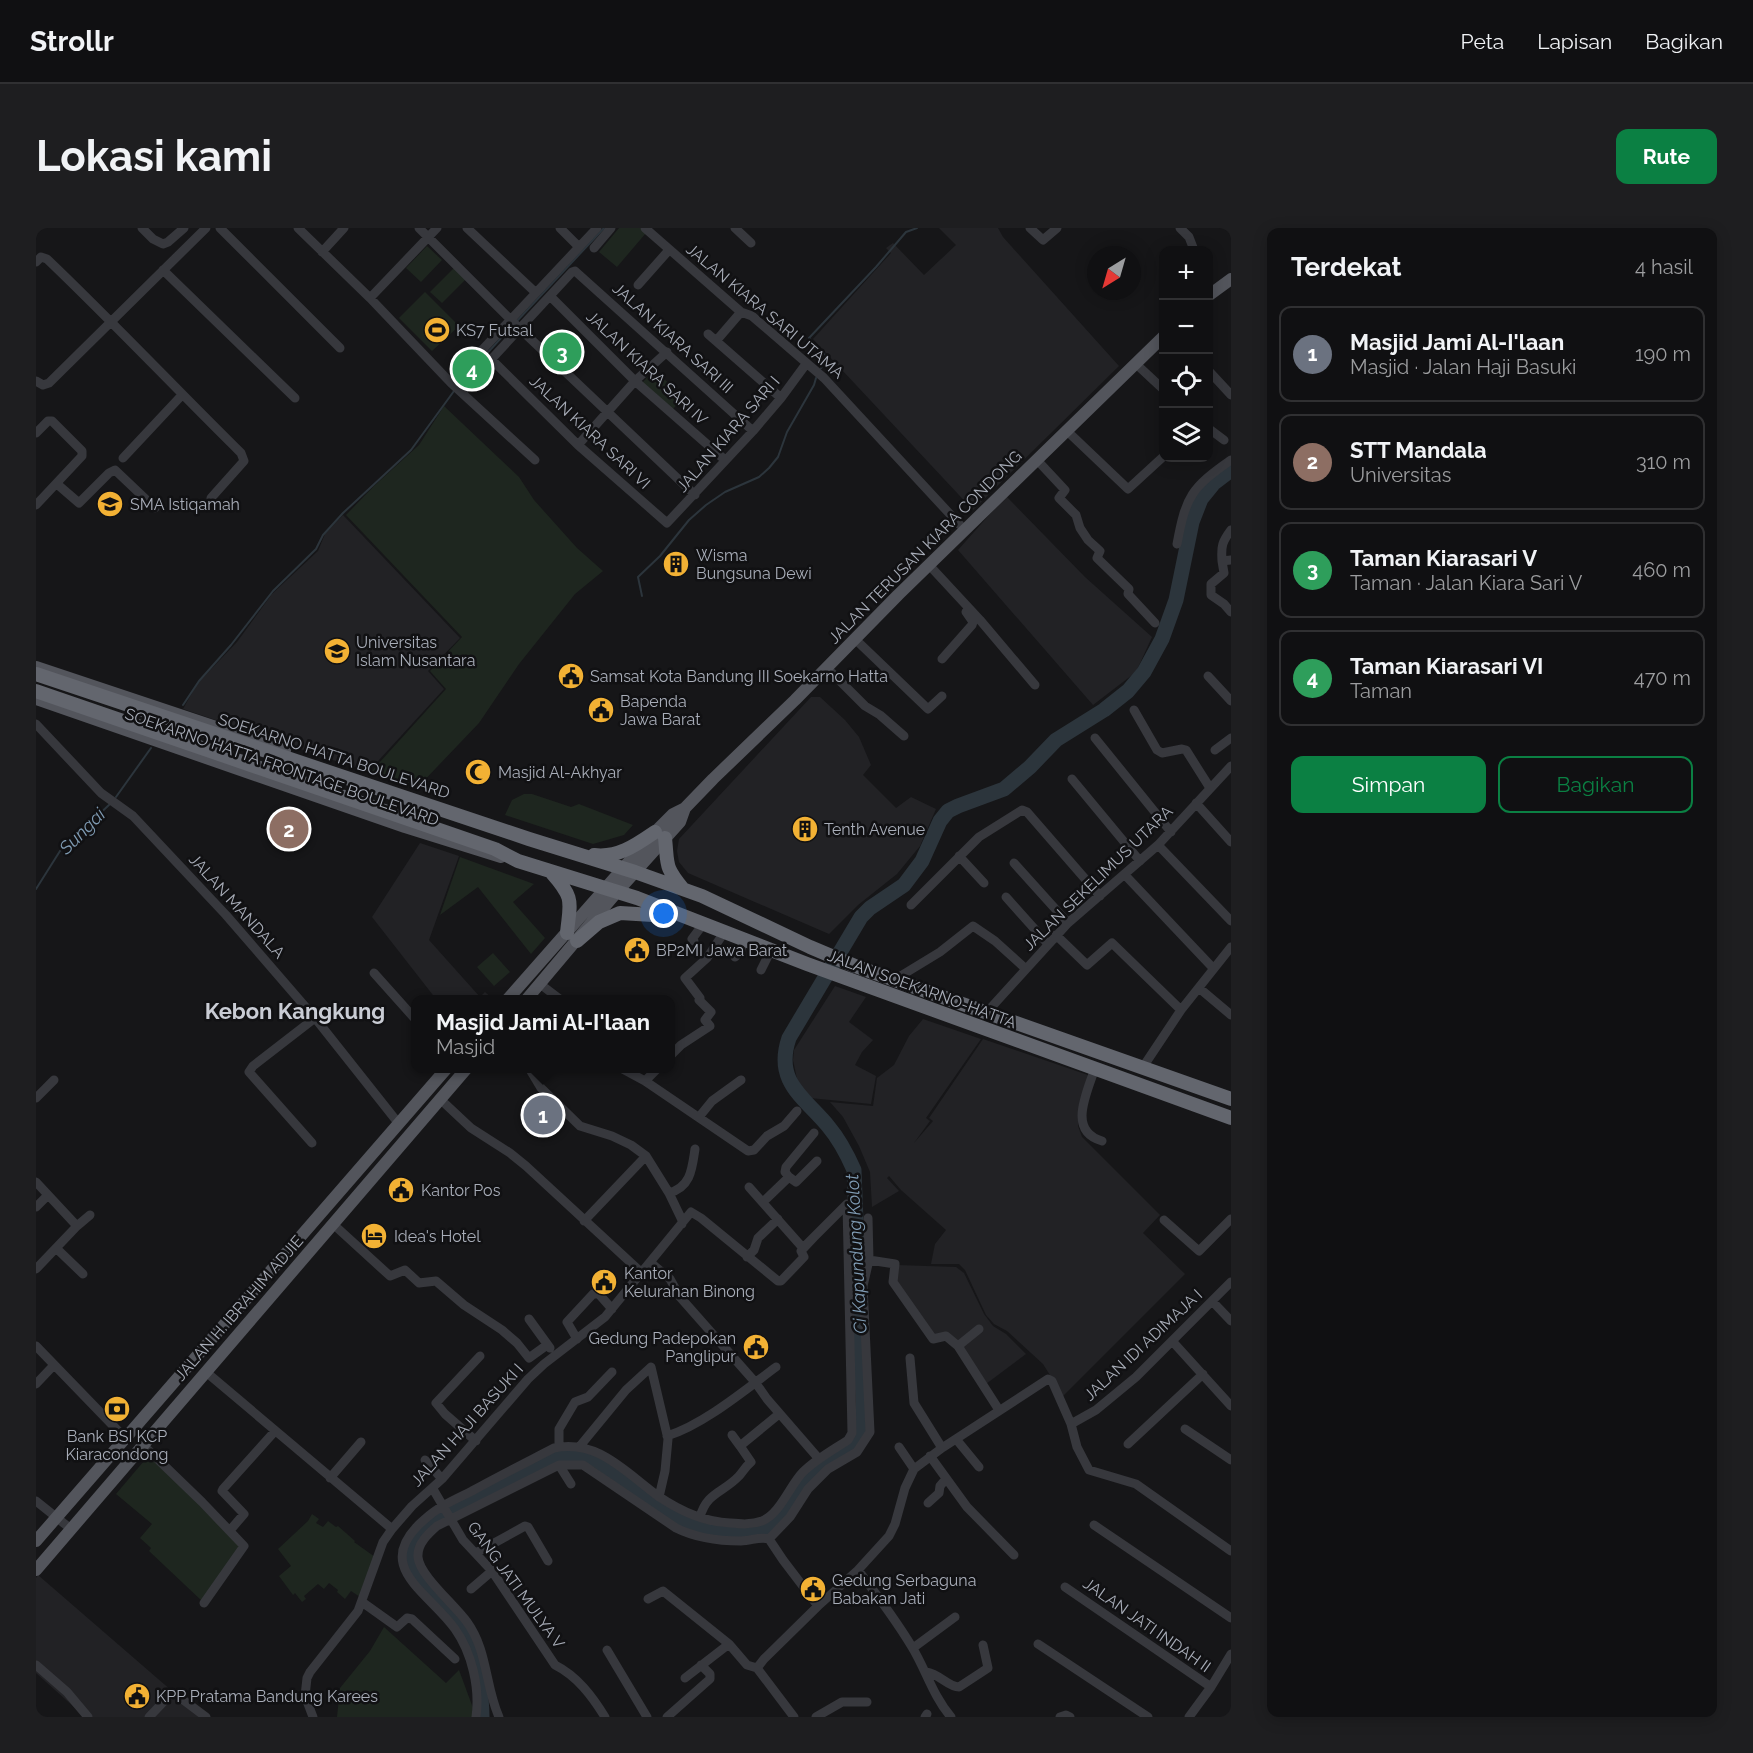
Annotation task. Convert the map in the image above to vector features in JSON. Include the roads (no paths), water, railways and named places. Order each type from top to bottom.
[{"type":"highway","name":"SOEKARNO HATTA BOULEVARD","points":[[36,674],[529,839],[628,869]]},
{"type":"highway","name":"SOEKARNO HATTA BOULEVARD","points":[[36,691],[495,849],[518,861],[552,873],[610,890]]},
{"type":"highway","points":[[563,849],[602,855],[618,853],[660,835],[671,875],[684,891]]},
{"type":"highway","name":"JALAN SOEKARNO-HATTA","points":[[628,869],[728,908],[855,966],[1231,1099]]},
{"type":"highway","points":[[552,873],[564,886],[571,901],[572,937],[620,913],[653,915],[676,913]]},
{"type":"highway","name":"JALAN SOEKARNO-HATTA","points":[[610,890],[704,923],[847,979],[1231,1118]]},
{"type":"main road","points":[[1213,288],[1231,279]]},
{"type":"main road","name":"JALAN TERUSAN KIARA CONDONG","points":[[610,890],[660,835],[673,814],[685,808],[1159,341]]},
{"type":"main road","name":"SOEKARNO HATTA FRONTAGE BOULEVARD","points":[[36,668],[120,694],[508,827],[529,839]]},
{"type":"main road","name":"SOEKARNO HATTA FRONTAGE BOULEVARD","points":[[36,699],[405,827],[494,856],[518,861]]},
{"type":"main road","points":[[530,995],[610,890]]},
{"type":"main road","points":[[511,995],[572,937]]},
{"type":"main road","name":"JALAN H. IBRAHIM ADJIE","points":[[36,1541],[443,1073]]},
{"type":"main road","name":"JALAN H. IBRAHIM ADJIE","points":[[36,1570],[463,1073]]},
{"type":"main road","points":[[320,1214],[333,1224]]},
{"type":"street","points":[[142,228],[153,239],[163,244],[182,230],[194,235]]},
{"type":"street","points":[[36,381],[43,385],[49,383],[163,270],[194,235],[206,228]]},
{"type":"street","points":[[220,228],[340,348]]},
{"type":"street","points":[[298,228],[456,387],[535,460]]},
{"type":"street","points":[[322,252],[344,228]]},
{"type":"street","points":[[419,228],[695,495]]},
{"type":"street","points":[[370,298],[437,228]]},
{"type":"street","points":[[467,228],[535,292]]},
{"type":"street","points":[[560,228],[578,246]]},
{"type":"street","points":[[456,387],[491,359],[535,292],[597,228]]},
{"type":"street","points":[[594,248],[611,228]]},
{"type":"street","name":"JALAN KIARA SARI UTAMA","points":[[645,228],[741,312],[752,316],[824,378],[960,525]]},
{"type":"street","points":[[735,228],[751,243]]},
{"type":"street","points":[[1030,228],[1043,240],[1057,228]]},
{"type":"street","points":[[1180,228],[1189,237],[1192,246]]},
{"type":"street","points":[[638,285],[669,250]]},
{"type":"street","points":[[36,262],[41,257],[46,259],[112,321],[244,458],[244,461],[211,498]]},
{"type":"street","points":[[163,270],[295,398]]},
{"type":"street","name":"JALAN KIARA SARI III","points":[[550,296],[572,272],[577,272],[753,431]]},
{"type":"street","points":[[456,387],[515,323],[550,296]]},
{"type":"street","name":"JALAN KIARA SARI IV","points":[[550,296],[635,381],[725,460]]},
{"type":"street","points":[[716,341],[741,312]]},
{"type":"street","points":[[708,334],[781,398]]},
{"type":"street","points":[[578,445],[635,381],[667,352]]},
{"type":"street","name":"JALAN KIARA SARI VI","points":[[491,359],[578,445],[664,522],[670,522]]},
{"type":"street","points":[[1136,363],[1159,385]]},
{"type":"street","name":"JALAN KIARA SARI I","points":[[670,522],[753,431],[806,364]]},
{"type":"street","points":[[1213,375],[1231,395]]},
{"type":"street","points":[[123,458],[182,395]]},
{"type":"street","points":[[36,433],[51,420],[81,451],[82,458],[36,505]]},
{"type":"street","points":[[1066,430],[1128,489],[1159,461]]},
{"type":"street","points":[[1213,431],[1224,440]]},
{"type":"street","points":[[1036,460],[1065,490],[1059,498],[1076,515],[1080,528],[1100,551],[1097,558],[1129,589],[1128,594],[1155,623]]},
{"type":"street","points":[[1178,544],[1184,511],[1192,492],[1205,479],[1231,460]]},
{"type":"street","points":[[57,484],[79,503],[108,473],[115,470],[156,507]]},
{"type":"street","points":[[1231,530],[1222,542],[1227,561],[1227,576],[1211,584],[1211,595],[1231,612]]},
{"type":"street","points":[[928,566],[973,622],[942,659]]},
{"type":"street","points":[[928,566],[980,620],[1035,685]]},
{"type":"street","points":[[855,639],[928,709],[942,696]]},
{"type":"street","points":[[825,670],[832,673],[865,706],[880,715],[904,736]]},
{"type":"street","points":[[1208,676],[1231,701]]},
{"type":"street","points":[[1134,710],[1157,750],[1162,753],[1186,750],[1210,788]]},
{"type":"street","name":"JALAN MANDALA","points":[[36,724],[101,794],[133,816],[156,839],[226,915],[315,1018],[399,1124]]},
{"type":"street","points":[[1095,738],[1171,832]]},
{"type":"street","points":[[1215,750],[1231,738]]},
{"type":"street","name":"JALAN SEKELIMUS UTARA","points":[[987,1012],[1068,923],[1158,845],[1210,788],[1229,772]]},
{"type":"street","points":[[1072,779],[1140,861]]},
{"type":"street","points":[[1196,803],[1231,842]]},
{"type":"street","points":[[911,905],[979,837],[1022,810],[1027,812],[1100,896]]},
{"type":"street","points":[[1158,845],[1231,921]]},
{"type":"street","points":[[959,856],[984,883]]},
{"type":"street","points":[[1014,863],[1068,923]]},
{"type":"street","points":[[1125,874],[1213,968]]},
{"type":"street","points":[[1006,897],[1048,944]]},
{"type":"street","points":[[694,941],[692,939],[704,923]]},
{"type":"street","points":[[894,980],[940,952],[973,926],[995,941],[1026,969]]},
{"type":"street","points":[[675,1051],[710,1026],[705,1020],[711,1012],[699,1000],[700,998],[685,978],[707,958],[724,931]]},
{"type":"street","points":[[1056,936],[1087,965],[1112,943],[1181,1010]]},
{"type":"street","points":[[735,957],[741,950],[744,939]]},
{"type":"street","points":[[1143,1067],[1181,1010],[1231,947]]},
{"type":"street","points":[[761,970],[771,950]]},
{"type":"street","points":[[374,973],[411,1014]]},
{"type":"street","points":[[540,984],[555,995]]},
{"type":"street","points":[[1199,988],[1231,1015]]},
{"type":"street","points":[[312,1143],[249,1072],[315,1018]]},
{"type":"street","points":[[1095,1068],[1081,1119],[1083,1128],[1102,1141]]},
{"type":"street","points":[[532,1073],[540,1088],[584,1128],[612,1136],[631,1145],[646,1156],[669,1193],[682,1224]]},
{"type":"street","points":[[630,1073],[745,1149],[752,1151],[767,1136],[784,1126],[797,1111]]},
{"type":"street","points":[[645,1081],[653,1073]]},
{"type":"street","points":[[36,1098],[54,1080]]},
{"type":"street","points":[[699,1117],[712,1101],[741,1080]]},
{"type":"street","points":[[440,1099],[471,1128],[510,1153],[642,1273]]},
{"type":"street","points":[[547,1124],[563,1111]]},
{"type":"street","points":[[814,1133],[786,1167],[785,1172],[796,1182],[816,1161]]},
{"type":"street","points":[[669,1193],[681,1189],[687,1181],[695,1149]]},
{"type":"street","points":[[584,1221],[646,1156]]},
{"type":"street","points":[[763,1202],[789,1177]]},
{"type":"street","points":[[36,1182],[77,1226]]},
{"type":"street","points":[[499,1717],[482,1652],[473,1631],[443,1593],[429,1580],[420,1565],[418,1552],[423,1541],[447,1512],[559,1447],[580,1446],[609,1459],[659,1497],[684,1512],[720,1522],[750,1524],[764,1520],[780,1504],[802,1472],[848,1440],[852,1433],[847,1204],[803,1248],[749,1186]]},
{"type":"street","points":[[36,1207],[48,1195]]},
{"type":"street","points":[[682,1224],[691,1212],[694,1213],[775,1280],[781,1281],[804,1257],[801,1251],[817,1234]]},
{"type":"street","points":[[36,1269],[90,1215]]},
{"type":"street","points":[[770,1539],[790,1517],[808,1489],[828,1469],[857,1452],[870,1432],[863,1286],[869,1260],[866,1239],[868,1218]]},
{"type":"street","points":[[747,1257],[758,1238],[778,1219]]},
{"type":"street","points":[[1164,1220],[1199,1251],[1231,1219]]},
{"type":"street","points":[[333,1224],[390,1276],[405,1270],[419,1283],[436,1281],[464,1305],[502,1330],[530,1358],[548,1345]]},
{"type":"street","name":"JALAN HAJI BASUKI I","points":[[313,1717],[305,1696],[305,1687],[310,1672],[338,1638],[362,1602],[378,1554],[392,1528],[412,1506],[433,1489],[476,1441],[514,1393],[544,1364],[596,1325],[612,1309],[682,1224]]},
{"type":"street","points":[[849,1240],[866,1239]]},
{"type":"street","points":[[56,1248],[83,1274]]},
{"type":"street","points":[[869,1260],[895,1264],[893,1282],[933,1339],[946,1336],[958,1346],[999,1410]]},
{"type":"street","points":[[651,1263],[670,1280],[674,1290],[819,1459]]},
{"type":"street","name":"JALAN IDI ADIMAJA I","points":[[1071,1424],[1096,1410],[1136,1377],[1231,1282]]},
{"type":"street","points":[[577,1339],[567,1322],[593,1294],[598,1293],[612,1309]]},
{"type":"street","points":[[1212,1302],[1231,1321]]},
{"type":"street","points":[[529,1319],[556,1355]]},
{"type":"street","points":[[958,1346],[979,1329]]},
{"type":"street","points":[[1173,1342],[1231,1406]]},
{"type":"street","points":[[36,1346],[125,1438]]},
{"type":"street","points":[[476,1441],[436,1403],[480,1356]]},
{"type":"street","points":[[910,1358],[914,1403],[942,1448]]},
{"type":"street","points":[[36,1384],[54,1365]]},
{"type":"street","points":[[580,1446],[626,1390],[650,1367],[652,1368],[667,1436],[665,1471],[659,1497]]},
{"type":"street","points":[[667,1436],[695,1423],[776,1367]]},
{"type":"street","points":[[206,1372],[392,1528]]},
{"type":"street","points":[[559,1447],[559,1429],[575,1402],[588,1397],[612,1372]]},
{"type":"street","points":[[1128,1444],[1203,1374]]},
{"type":"street","points":[[757,1668],[818,1605],[858,1570],[889,1536],[914,1469],[1045,1380],[1052,1381],[1071,1424],[1077,1447],[1089,1470],[1136,1484],[1231,1551]]},
{"type":"street","points":[[740,1446],[779,1414]]},
{"type":"street","points":[[1185,1429],[1231,1460]]},
{"type":"street","points":[[232,1528],[244,1514],[222,1491],[275,1431]]},
{"type":"street","points":[[700,1517],[704,1504],[738,1477],[741,1470],[750,1463],[732,1435]]},
{"type":"street","points":[[956,1439],[979,1467]]},
{"type":"street","points":[[330,1478],[361,1442]]},
{"type":"street","points":[[143,1446],[244,1546],[204,1603]]},
{"type":"street","points":[[899,1447],[914,1469]]},
{"type":"street","points":[[930,1456],[967,1507],[1014,1555]]},
{"type":"street","points":[[425,1460],[442,1479]]},
{"type":"street","points":[[559,1465],[571,1484]]},
{"type":"street","points":[[476,1717],[478,1701],[474,1675],[459,1636],[444,1614],[416,1587],[404,1569],[404,1542],[425,1518],[447,1512],[559,1465],[583,1465],[690,1535],[743,1541],[762,1537],[770,1539],[783,1560],[818,1605]]},
{"type":"street","points":[[928,1503],[939,1493],[940,1486],[946,1479]]},
{"type":"street","name":"GANG JATI MULYA V","points":[[433,1489],[463,1540],[492,1571],[555,1665],[568,1671],[580,1683],[605,1717]]},
{"type":"street","points":[[36,1501],[71,1529]]},
{"type":"street","points":[[1094,1525],[1231,1618]]},
{"type":"street","points":[[476,1553],[525,1526],[528,1527],[548,1561]]},
{"type":"street","points":[[858,1570],[913,1648],[926,1672],[931,1688],[951,1717]]},
{"type":"street","points":[[471,1589],[492,1571]]},
{"type":"street","name":"JALAN JATI INDAH II","points":[[1065,1587],[1211,1687]]},
{"type":"street","points":[[648,1599],[663,1592],[729,1644],[747,1665],[757,1668],[794,1717]]},
{"type":"street","points":[[362,1602],[397,1627],[407,1618],[412,1619],[455,1659]]},
{"type":"street","points":[[913,1648],[955,1617]]},
{"type":"street","points":[[685,1678],[729,1644]]},
{"type":"street","points":[[1038,1644],[1148,1717]]},
{"type":"street","points":[[926,1672],[936,1674],[954,1687],[959,1687],[988,1668],[982,1645]]},
{"type":"street","points":[[607,1650],[647,1717]]},
{"type":"street","points":[[1189,1717],[1231,1654]]},
{"type":"street","points":[[36,1665],[67,1692],[81,1715]]},
{"type":"street","points":[[667,1717],[710,1679],[710,1674],[701,1665]]},
{"type":"street","points":[[150,1717],[172,1693],[206,1717]]},
{"type":"street","points":[[816,1717],[842,1702],[867,1702]]},
{"type":"street","points":[[1127,1717],[1134,1708]]},
{"type":"street","points":[[1060,1717],[1066,1715],[1070,1717]]},
{"type":"waterway","points":[[516,322],[604,228]]},
{"type":"waterway","points":[[821,368],[827,357],[809,338],[906,232],[917,228]]},
{"type":"waterway","points":[[457,386],[512,326]]},
{"type":"waterway","points":[[642,596],[638,577],[660,556],[689,520],[725,492],[759,477],[778,457],[787,432],[816,378]]},
{"type":"waterway","points":[[183,705],[199,681],[231,645],[273,591],[316,549],[323,535],[343,513],[411,450],[454,391]]},
{"type":"waterway","name":"Ci Kapundung Kolot","points":[[482,1717],[479,1678],[471,1639],[452,1614],[429,1590],[414,1567],[413,1554],[418,1539],[430,1523],[560,1455],[579,1454],[598,1461],[679,1518],[699,1527],[722,1531],[768,1530],[780,1520],[811,1476],[822,1466],[855,1445],[862,1433],[863,1402],[854,1170],[836,1136],[801,1097],[788,1078],[785,1053],[789,1038],[861,917],[870,908],[904,885],[922,861],[940,821],[948,811],[1004,789],[1030,767],[1056,740],[1104,710],[1128,691],[1144,672],[1162,639],[1176,600],[1192,522],[1201,499],[1214,483],[1231,470]]},
{"type":"waterway","points":[[116,797],[151,748]]},
{"type":"waterway","name":"Sungai","points":[[36,889],[60,851],[110,804]]},
{"type":"place","name":"KS7 Futsal","points":[[437,330]]},
{"type":"place","name":"Taman Kiarasari V","points":[[562,352]]},
{"type":"place","name":"Taman Kiarasari VI","points":[[472,369]]},
{"type":"place","name":"SMA Istiqamah","points":[[110,504]]},
{"type":"place","name":"Wisma Bungsuna Dewi","points":[[676,564]]},
{"type":"place","name":"Universitas Islam Nusantara","points":[[337,651]]},
{"type":"place","name":"Samsat Kota Bandung III Soekarno Hatta","points":[[571,676]]},
{"type":"place","name":"Bapenda Jawa Barat","points":[[601,710]]},
{"type":"place","name":"Masjid Al-Akhyar","points":[[478,772]]},
{"type":"place","name":"STT Mandala","points":[[289,829]]},
{"type":"place","name":"Tenth Avenue","points":[[805,829]]},
{"type":"place","name":"BP2MI Jawa Barat","points":[[637,950]]},
{"type":"place","name":"Masjid Jami Al-I'laan","points":[[543,1115]]},
{"type":"place","name":"Kantor Pos","points":[[401,1190]]},
{"type":"place","name":"Idea's Hotel","points":[[374,1236]]},
{"type":"place","name":"Kantor Kelurahan Binong","points":[[604,1282]]},
{"type":"place","name":"Gedung Padepokan Panglipur","points":[[756,1347]]},
{"type":"place","name":"Bank BSI KCP Kiaracondong","points":[[117,1409]]},
{"type":"place","name":"Gedung Serbaguna Babakan Jati","points":[[813,1589]]},
{"type":"place","name":"KPP Pratama Bandung Karees","points":[[137,1696]]},
{"type":"district","name":"Kebon Kangkung","points":[[295,1011]]}]
